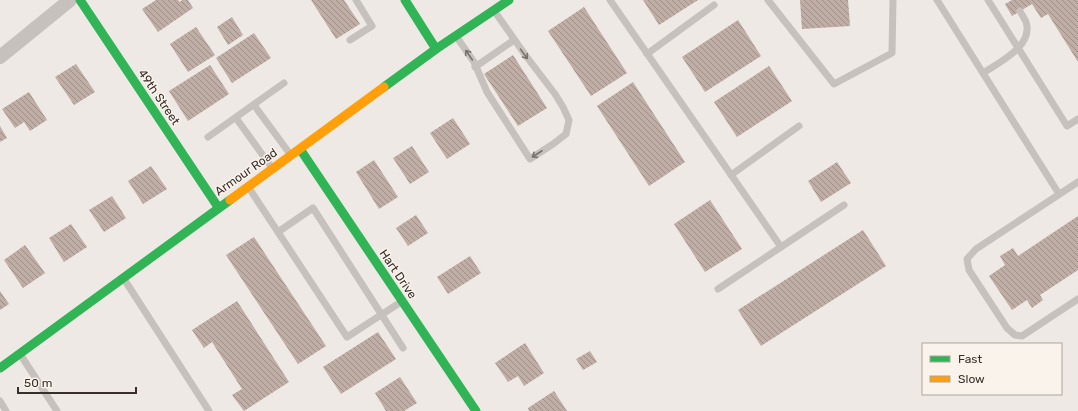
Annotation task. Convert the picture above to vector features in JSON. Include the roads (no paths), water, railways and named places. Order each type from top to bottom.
[{"type":"street","points":[[0,57],[70,0]]},
{"type":"street","name":"49th Street","points":[[80,0],[218,207]]},
{"type":"street","points":[[405,0],[436,49]]},
{"type":"street","name":"Armour Road","points":[[0,368],[122,277],[291,156],[436,49],[509,0]]},
{"type":"street","name":"Hart Drive","points":[[300,149],[476,411]]},
{"type":"lane","points":[[350,40],[372,26],[357,2],[366,0]]},
{"type":"lane","points":[[610,0],[781,247]]},
{"type":"lane","points":[[768,0],[834,84],[892,53],[893,0]]},
{"type":"lane","points":[[937,0],[1059,194]]},
{"type":"lane","points":[[988,0],[1067,126],[1078,119]]},
{"type":"lane","points":[[647,54],[714,5]]},
{"type":"lane","points":[[456,35],[474,62],[487,92],[530,159],[553,144],[566,134],[569,120],[555,94],[493,10]]},
{"type":"lane","points":[[983,73],[1018,50],[1026,34],[1026,23],[1020,11]]},
{"type":"lane","points":[[475,67],[514,40]]},
{"type":"lane","points":[[208,137],[284,83]]},
{"type":"lane","points":[[254,104],[291,156]]},
{"type":"lane","points":[[236,118],[273,168]]},
{"type":"lane","points":[[731,175],[798,126]]},
{"type":"lane","points":[[1078,182],[976,250],[967,259],[969,270],[1007,328],[1015,335],[1022,336],[1078,299]]},
{"type":"lane","points":[[248,186],[346,337],[402,301]]},
{"type":"lane","points":[[718,289],[844,205]]},
{"type":"lane","points":[[278,232],[313,208],[404,348]]},
{"type":"lane","points":[[122,277],[209,411]]},
{"type":"lane","points":[[19,353],[57,411]]},
{"type":"lane","points":[[0,401],[6,411]]}]
